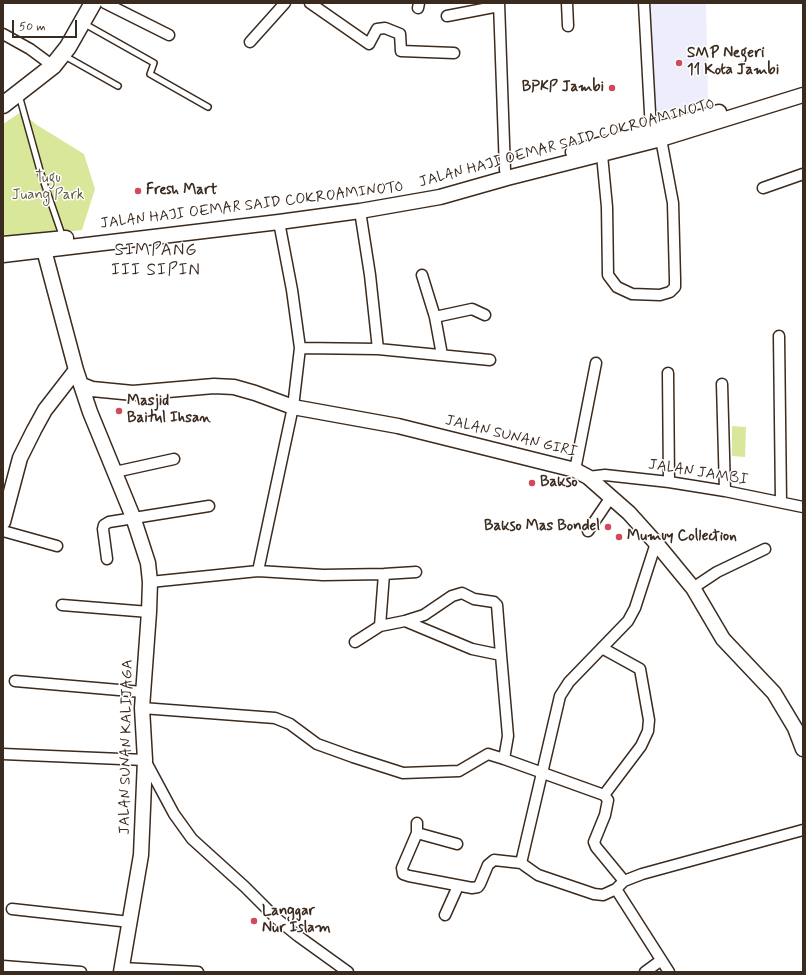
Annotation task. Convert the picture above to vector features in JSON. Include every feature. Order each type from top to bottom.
[{"type":"main road","points":[[3,105],[19,94],[58,61],[83,23],[93,3]]},
{"type":"street","points":[[105,3],[169,35]]},
{"type":"street","points":[[250,42],[285,3]]},
{"type":"street","points":[[310,3],[369,44],[377,29],[385,28],[400,34],[401,50],[454,53]]},
{"type":"street","points":[[567,3],[568,26]]},
{"type":"street","points":[[602,155],[607,207],[608,275],[617,287],[632,294],[660,295],[670,292],[675,287],[673,203],[655,137],[644,3]]},
{"type":"street","points":[[447,16],[499,4],[505,170]]},
{"type":"street","points":[[3,34],[30,49],[58,61]]},
{"type":"street","name":"JALAN HAJI OEMAR SAID COKROAMINOTO","points":[[756,106],[803,86]]},
{"type":"street","name":"JALAN HAJI OEMAR SAID COKROAMINOTO","points":[[3,255],[279,222],[360,211],[440,197],[577,156],[602,155],[756,106],[803,95]]},
{"type":"street","name":"JALAN HAJI OEMAR SAID COKROAMINOTO","points":[[3,244],[286,213],[378,200],[438,190],[505,170],[577,156],[655,137]]},
{"type":"street","points":[[763,188],[803,174]]},
{"type":"street","points":[[360,211],[370,276],[378,349]]},
{"type":"street","points":[[258,571],[293,407],[300,348],[292,290],[279,222]]},
{"type":"street","name":"JALAN SUNAN KALIJAGA","points":[[44,250],[76,370],[90,412],[133,517],[148,563],[150,582],[149,612],[142,692],[145,760],[141,855],[121,970]]},
{"type":"street","points":[[422,275],[435,317],[442,355]]},
{"type":"street","points":[[435,317],[472,309],[485,315]]},
{"type":"street","points":[[779,336],[781,502]]},
{"type":"street","points":[[300,348],[378,349],[490,360]]},
{"type":"street","points":[[575,470],[596,363]]},
{"type":"street","points":[[4,515],[20,458],[34,430],[55,395],[76,370]]},
{"type":"street","points":[[668,373],[669,482]]},
{"type":"street","points":[[722,384],[724,491]]},
{"type":"street","name":"JALAN SUNAN GIRI","points":[[82,385],[92,389],[133,393],[151,393],[194,387],[234,387],[255,392],[293,407],[398,426],[575,470],[588,477],[629,513],[693,588],[723,639],[774,693],[795,728],[803,749]]},
{"type":"street","points":[[115,472],[174,459]]},
{"type":"street","name":"JALAN JAMBI","points":[[588,477],[605,475],[669,482],[724,491],[803,507]]},
{"type":"street","points":[[588,531],[611,497]]},
{"type":"street","points":[[107,559],[104,525],[109,522],[209,506]]},
{"type":"street","points":[[3,531],[57,546]]},
{"type":"street","points":[[521,863],[560,696],[569,682],[628,621],[635,608],[656,543]]},
{"type":"street","points":[[693,588],[717,572],[765,549]]},
{"type":"street","points":[[150,582],[258,571],[323,575],[416,572]]},
{"type":"street","points":[[380,626],[384,574]]},
{"type":"street","points":[[355,642],[380,626],[405,621],[424,615],[458,593],[462,593],[474,599],[494,602],[497,605],[508,736],[504,759]]},
{"type":"street","points":[[62,605],[149,612]]},
{"type":"street","points":[[405,621],[472,649],[501,655]]},
{"type":"street","points":[[602,648],[640,669],[649,720],[648,731],[641,746],[604,795]]},
{"type":"street","points":[[15,681],[142,692]]},
{"type":"street","points":[[142,708],[275,718],[290,724],[317,744],[403,773],[459,771],[488,754],[504,759],[604,795],[608,800],[605,815],[594,842],[596,847],[624,881]]},
{"type":"street","points":[[3,754],[145,760],[174,814],[192,839],[245,887],[277,919],[348,972]]},
{"type":"street","points":[[457,844],[417,828],[402,868],[403,874],[472,888],[478,887],[488,865],[494,860],[521,863],[533,873],[594,894],[603,895],[616,889],[624,881],[803,830]]},
{"type":"street","points":[[444,915],[458,886]]},
{"type":"street","points":[[616,889],[660,961],[669,972]]},
{"type":"street","points":[[12,909],[130,922]]},
{"type":"street","points":[[645,972],[660,961]]},
{"type":"street","points":[[3,966],[81,972]]},
{"type":"street","points":[[121,970],[198,972]]},
{"type":"lane","points":[[83,23],[154,63],[150,74],[208,107]]},
{"type":"lane","points":[[58,61],[118,86]]},
{"type":"lane","points":[[19,94],[41,174],[61,232]]},
{"type":"shaded area","name":"SMP Negeri 11 Kota Jambi","points":[[648,3],[706,3],[708,102],[652,120]]},
{"type":"green space","name":"Tugu Juang Park","points":[[21,112],[37,125],[84,154],[95,189],[82,230],[3,239],[3,124]]},
{"type":"green space","points":[[732,426],[746,427],[745,457],[732,456]]},
{"type":"place","name":"SMP Negeri 11 Kota Jambi","points":[[679,63]]},
{"type":"place","name":"BPKP Jambi","points":[[612,88]]},
{"type":"place","name":"Fresh Mart","points":[[138,191]]},
{"type":"place","name":"Masjid Baitul Ihsan","points":[[119,411]]},
{"type":"place","name":"Bakso","points":[[532,483]]},
{"type":"place","name":"Bakso Mas Bondel","points":[[608,527]]},
{"type":"place","name":"Mumuy Collection","points":[[619,537]]},
{"type":"place","name":"Langgar Nur Islam","points":[[254,921]]},
{"type":"district","name":"SIMPANG III SIPIN","points":[[156,261]]}]
